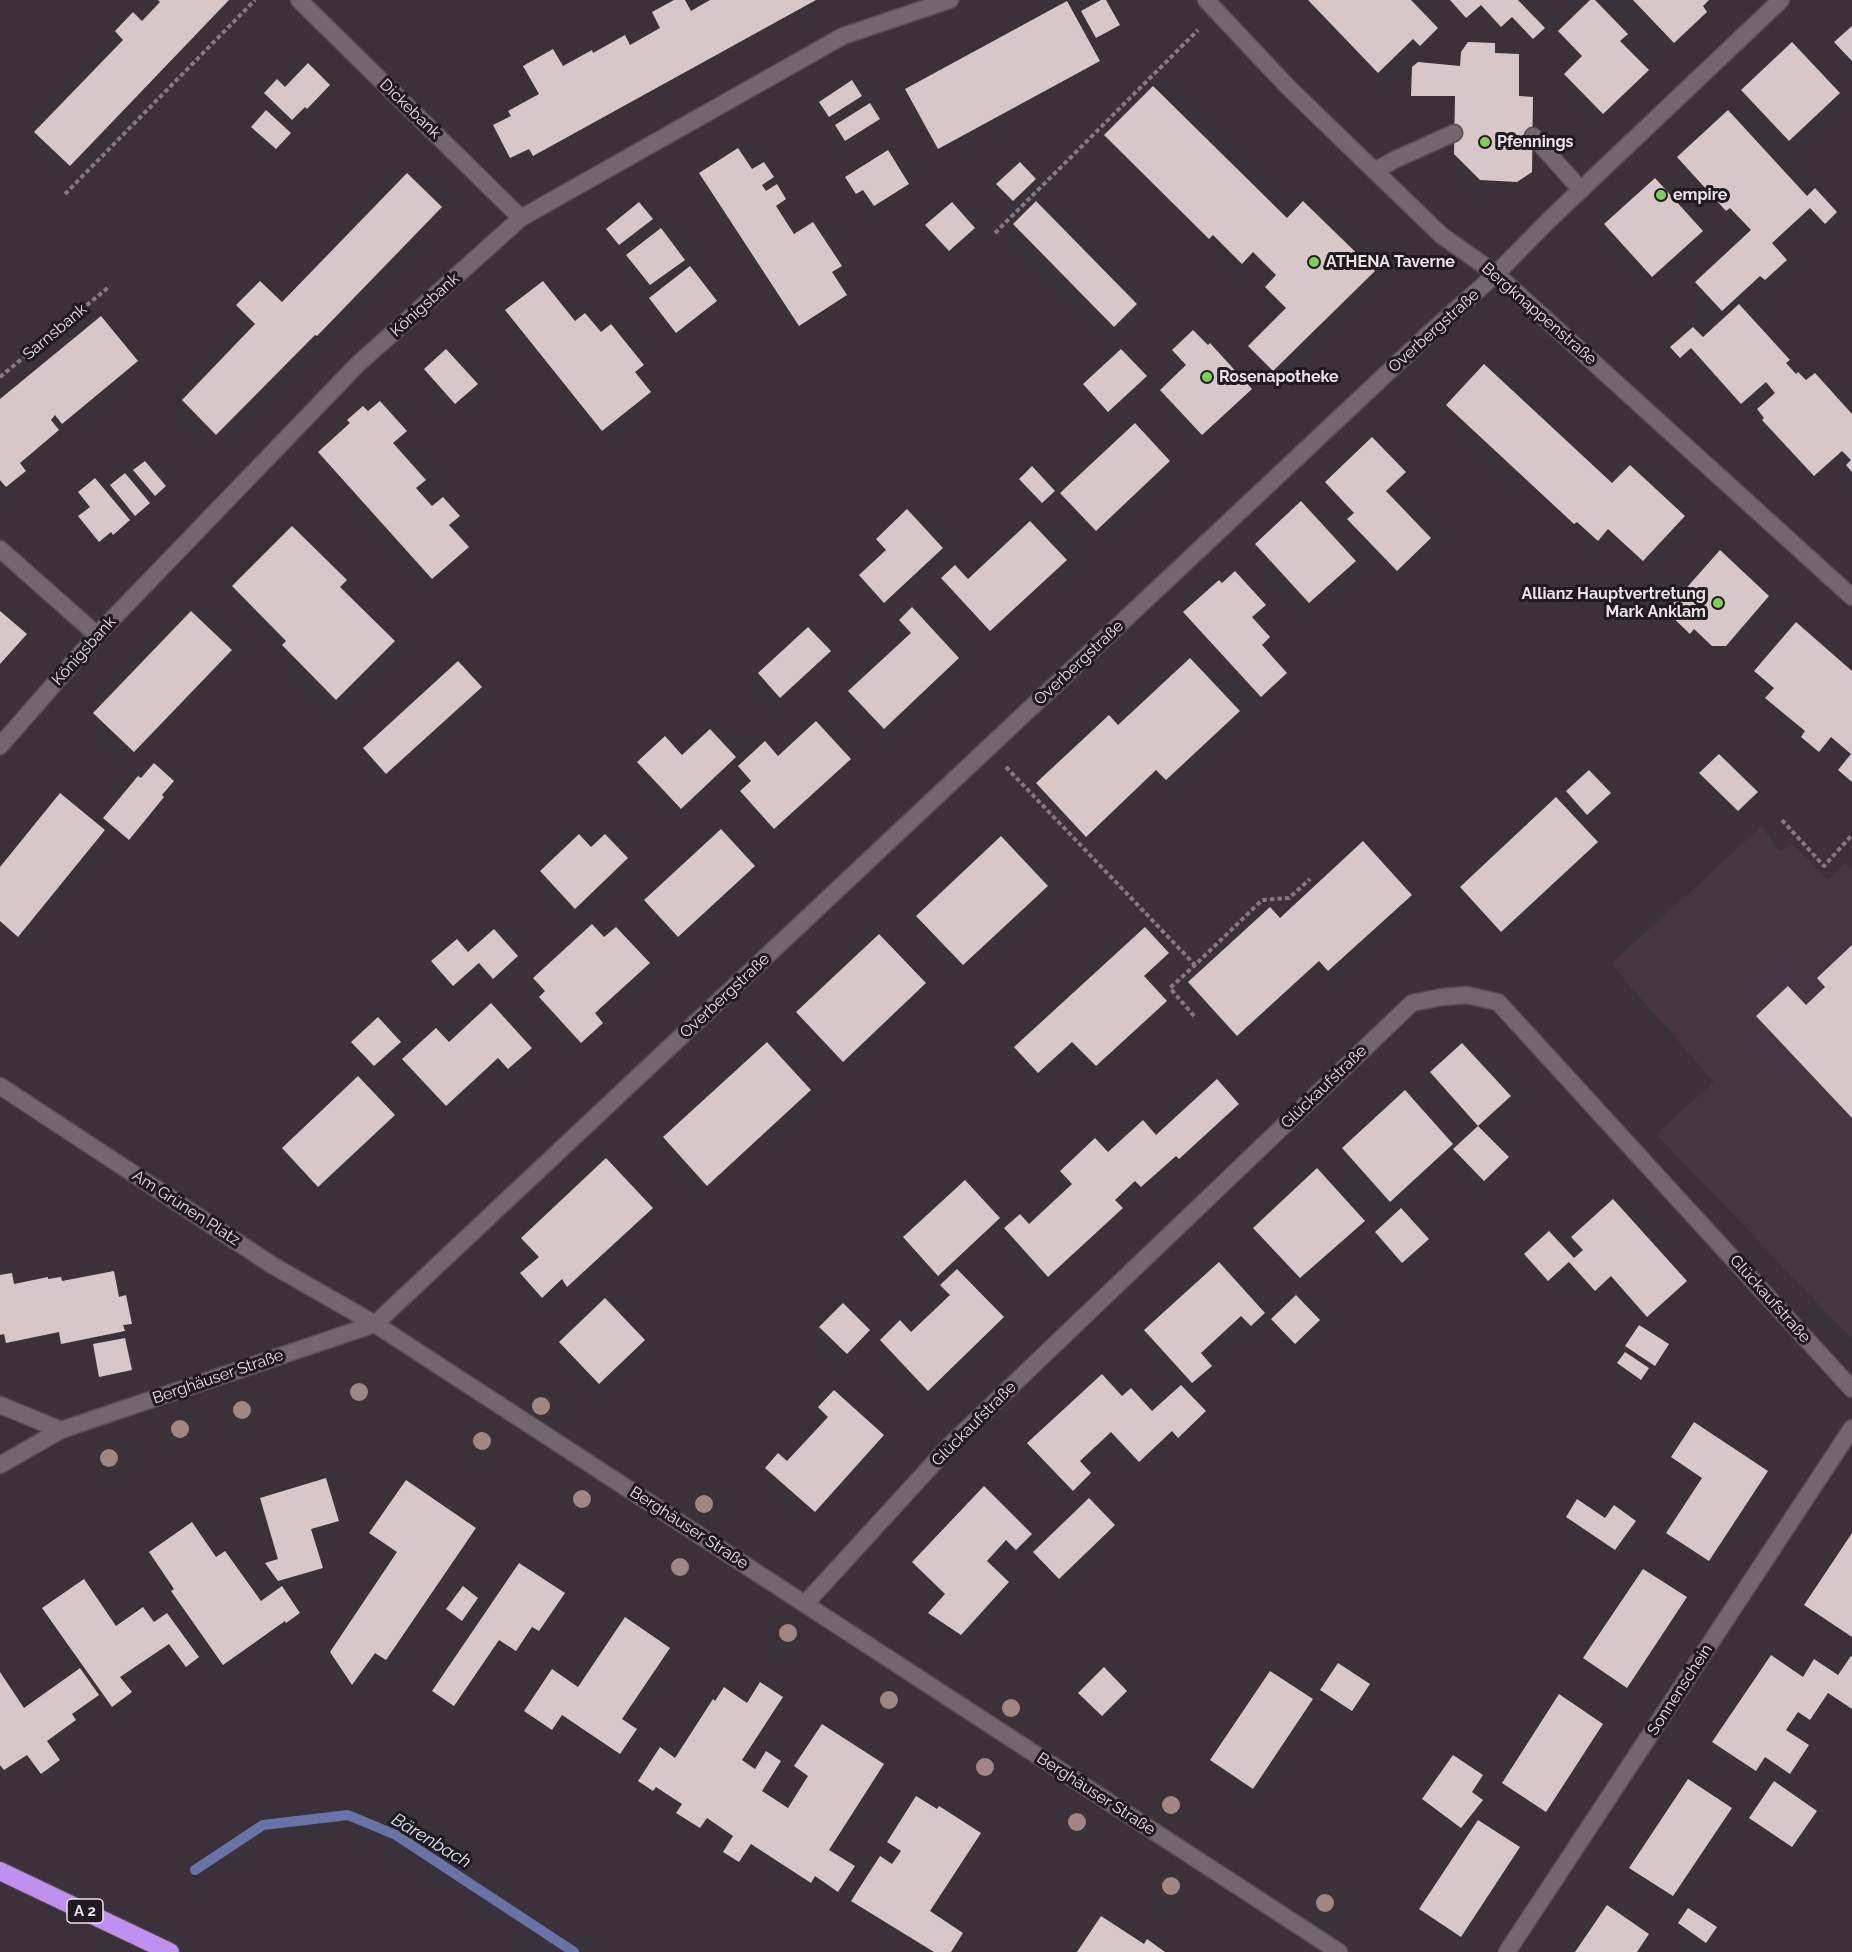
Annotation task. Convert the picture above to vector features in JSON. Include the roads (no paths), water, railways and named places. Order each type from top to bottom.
[{"type":"highway","name":"A 2","points":[[0,1871],[170,1952]]},
{"type":"street","name":"Dickebank","points":[[299,0],[522,218]]},
{"type":"street","name":"Königsbank","points":[[0,746],[97,635],[358,364],[522,218],[843,36],[950,0]]},
{"type":"street","name":"Overbergstraße","points":[[375,1324],[1434,329],[1496,274],[1781,0]]},
{"type":"street","name":"Bergknappenstraße","points":[[1211,6],[1288,87],[1442,235],[1496,274],[1852,597]]},
{"type":"street","points":[[1375,171],[1394,160],[1454,134]]},
{"type":"street","points":[[1533,136],[1581,190]]},
{"type":"street","points":[[0,549],[97,635]]},
{"type":"street","name":"Glückaufstraße","points":[[805,1604],[954,1442],[1412,1003],[1467,995],[1498,1002],[1852,1389]]},
{"type":"street","name":"Am Grünen Platz","points":[[0,1086],[272,1265],[375,1324]]},
{"type":"street","name":"Berghäuser Straße","points":[[0,1465],[61,1430],[375,1324],[1339,1952]]},
{"type":"street","points":[[0,1404],[61,1430]]},
{"type":"street","name":"Sonnenschein","points":[[1507,1952],[1852,1428]]},
{"type":"waterway","name":"Bärenbach","points":[[195,1870],[263,1825],[348,1815],[396,1835],[574,1952]]},
{"type":"place","name":"Pfennings","points":[[1485,142]]},
{"type":"place","name":"empire","points":[[1661,195]]},
{"type":"place","name":"ATHENA Taverne","points":[[1314,262]]},
{"type":"place","name":"Rosenapotheke","points":[[1207,377]]},
{"type":"place","name":"Allianz Hauptvertretung Mark Anklam","points":[[1718,603]]}]
